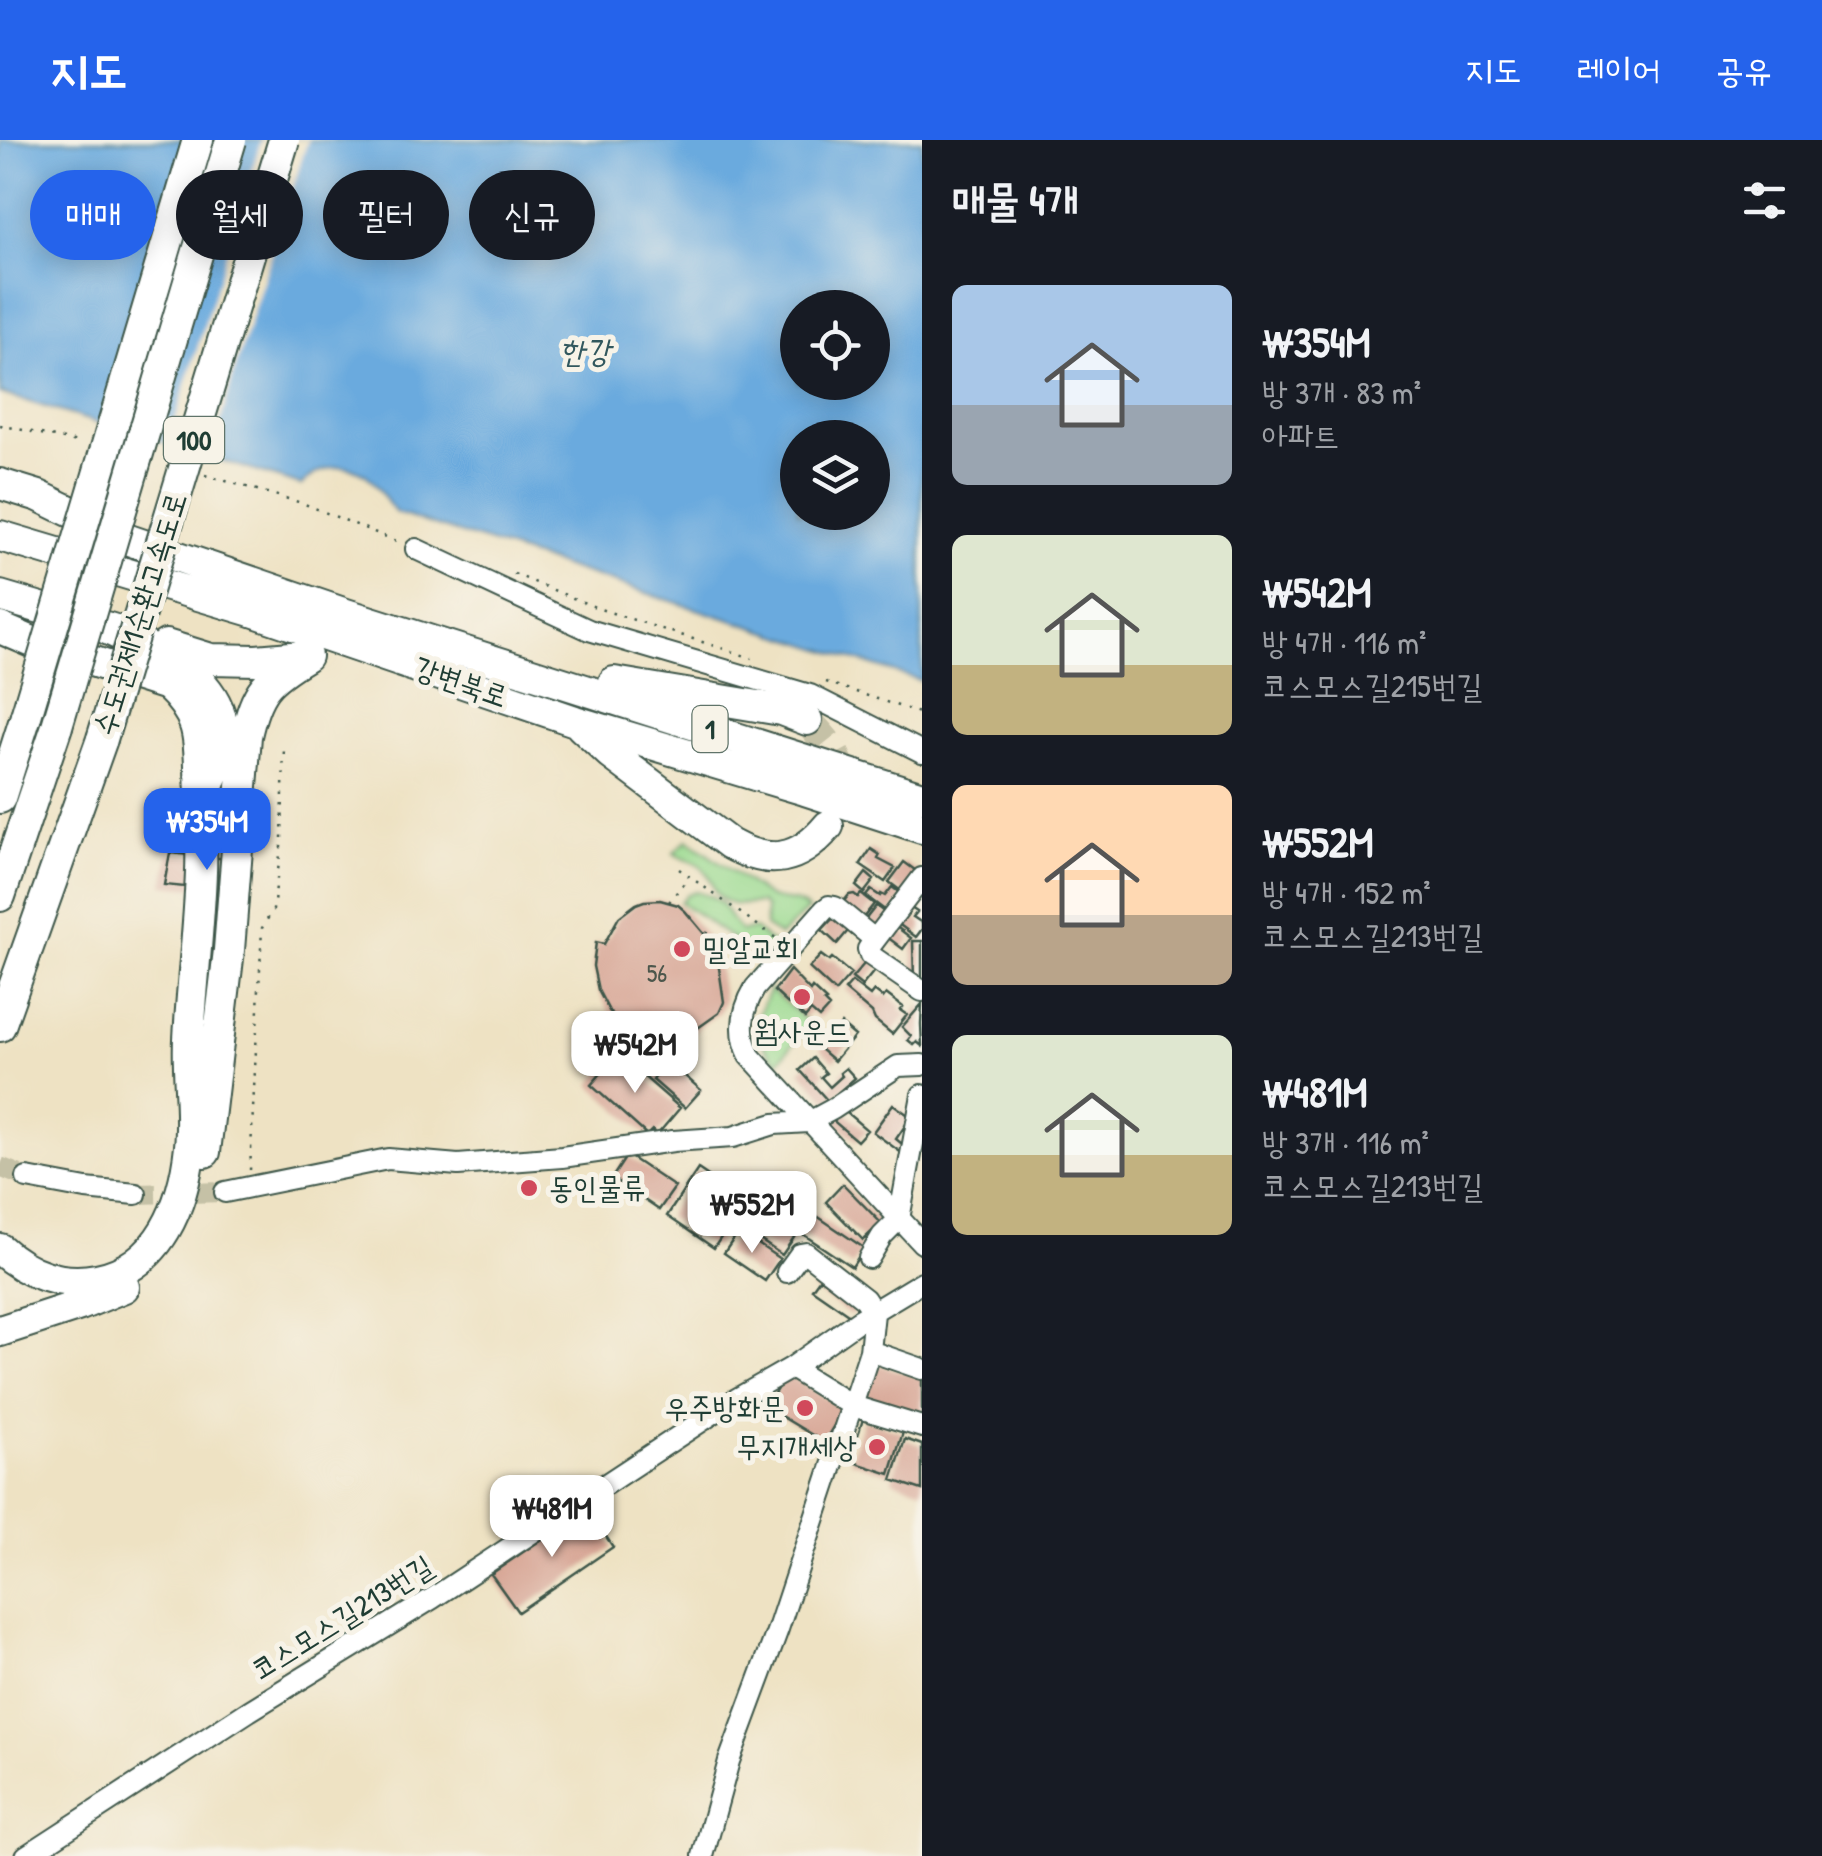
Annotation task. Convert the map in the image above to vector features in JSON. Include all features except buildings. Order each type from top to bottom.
[{"type":"highway","points":[[0,798],[198,140]]},
{"type":"highway","name":"수도권제1순환고속도로","points":[[0,896],[57,726],[230,140]]},
{"type":"highway","name":"수도권제1순환고속도로","points":[[0,1026],[102,739],[284,140]]},
{"type":"highway","points":[[0,484],[39,496],[129,540]]},
{"type":"highway","name":"1","points":[[0,504],[129,540],[346,614],[922,797]]},
{"type":"highway","name":"강변북로","points":[[0,536],[249,610],[575,721],[922,828]]},
{"type":"highway","points":[[0,596],[211,659],[306,656],[354,645]]},
{"type":"highway","points":[[103,627],[184,666],[212,696],[224,728],[203,811]]},
{"type":"highway","points":[[0,628],[167,685],[184,700],[198,733],[203,811],[188,1042],[190,1143],[172,1220],[142,1258],[111,1277],[86,1282],[37,1274],[0,1249]]},
{"type":"highway","points":[[0,1332],[114,1292],[154,1270],[179,1242],[193,1208],[206,1147],[229,950],[246,736],[252,708],[264,687],[306,656]]},
{"type":"highway","points":[[498,662],[782,710],[807,720]]},
{"type":"highway","points":[[575,721],[612,755],[747,854],[763,858],[804,850],[828,826]]},
{"type":"street","points":[[416,549],[588,630],[810,695],[922,752]]},
{"type":"street","points":[[922,878],[869,946],[870,955],[922,991]]},
{"type":"street","points":[[874,939],[835,907],[825,909],[747,1001],[742,1020],[746,1047],[809,1122],[922,1243]]},
{"type":"street","points":[[225,1192],[388,1159],[458,1165],[562,1157],[673,1140],[733,1137],[774,1124],[809,1122],[898,1066],[922,1064]]},
{"type":"street","points":[[869,1258],[882,1236],[899,1219],[913,1187],[922,1094]]},
{"type":"street","points":[[27,1178],[136,1194]]},
{"type":"street","points":[[703,1856],[729,1761],[778,1629],[870,1352],[874,1313],[866,1299],[808,1254],[800,1254],[787,1272]]},
{"type":"street","name":"코스모스길213번길","points":[[26,1856],[922,1282]]},
{"type":"street","points":[[870,1352],[922,1369]]},
{"type":"street","points":[[791,1368],[853,1406],[922,1428]]},
{"type":"path","points":[[252,1186],[250,1160],[262,928],[273,910],[280,856],[284,745]]},
{"type":"path","points":[[679,869],[790,948]]},
{"type":"path","points":[[669,902],[689,877]]},
{"type":"path","points":[[706,932],[766,975]]},
{"type":"green space","points":[[687,840],[767,896],[798,903],[808,910],[780,936],[765,926],[766,908],[761,903],[725,901],[703,869],[674,853]]},
{"type":"green space","points":[[696,892],[720,903],[741,931],[754,929],[774,944],[761,959],[680,902]]},
{"type":"green space","points":[[770,989],[810,1024],[778,1062],[762,1043],[757,1028]]},
{"type":"water","name":"한강","points":[[0,140],[922,140],[922,681],[396,513],[374,483],[358,470],[332,468],[301,485],[0,393]]},
{"type":"pier","points":[[261,140],[308,140],[298,170],[252,170]]},
{"type":"pier","points":[[224,260],[270,260],[209,463],[166,450]]},
{"type":"tunnel","points":[[807,720],[838,761],[842,791]]},
{"type":"tunnel","points":[[0,1167],[27,1178]]},
{"type":"tunnel","points":[[136,1194],[225,1192]]},
{"type":"place","name":"밀알교회","points":[[682,949]]},
{"type":"place","name":"웜사운드","points":[[802,997]]},
{"type":"place","name":"동인물류","points":[[529,1188]]},
{"type":"place","name":"우주방화문","points":[[805,1408]]},
{"type":"place","name":"무지개세상","points":[[877,1447]]}]
